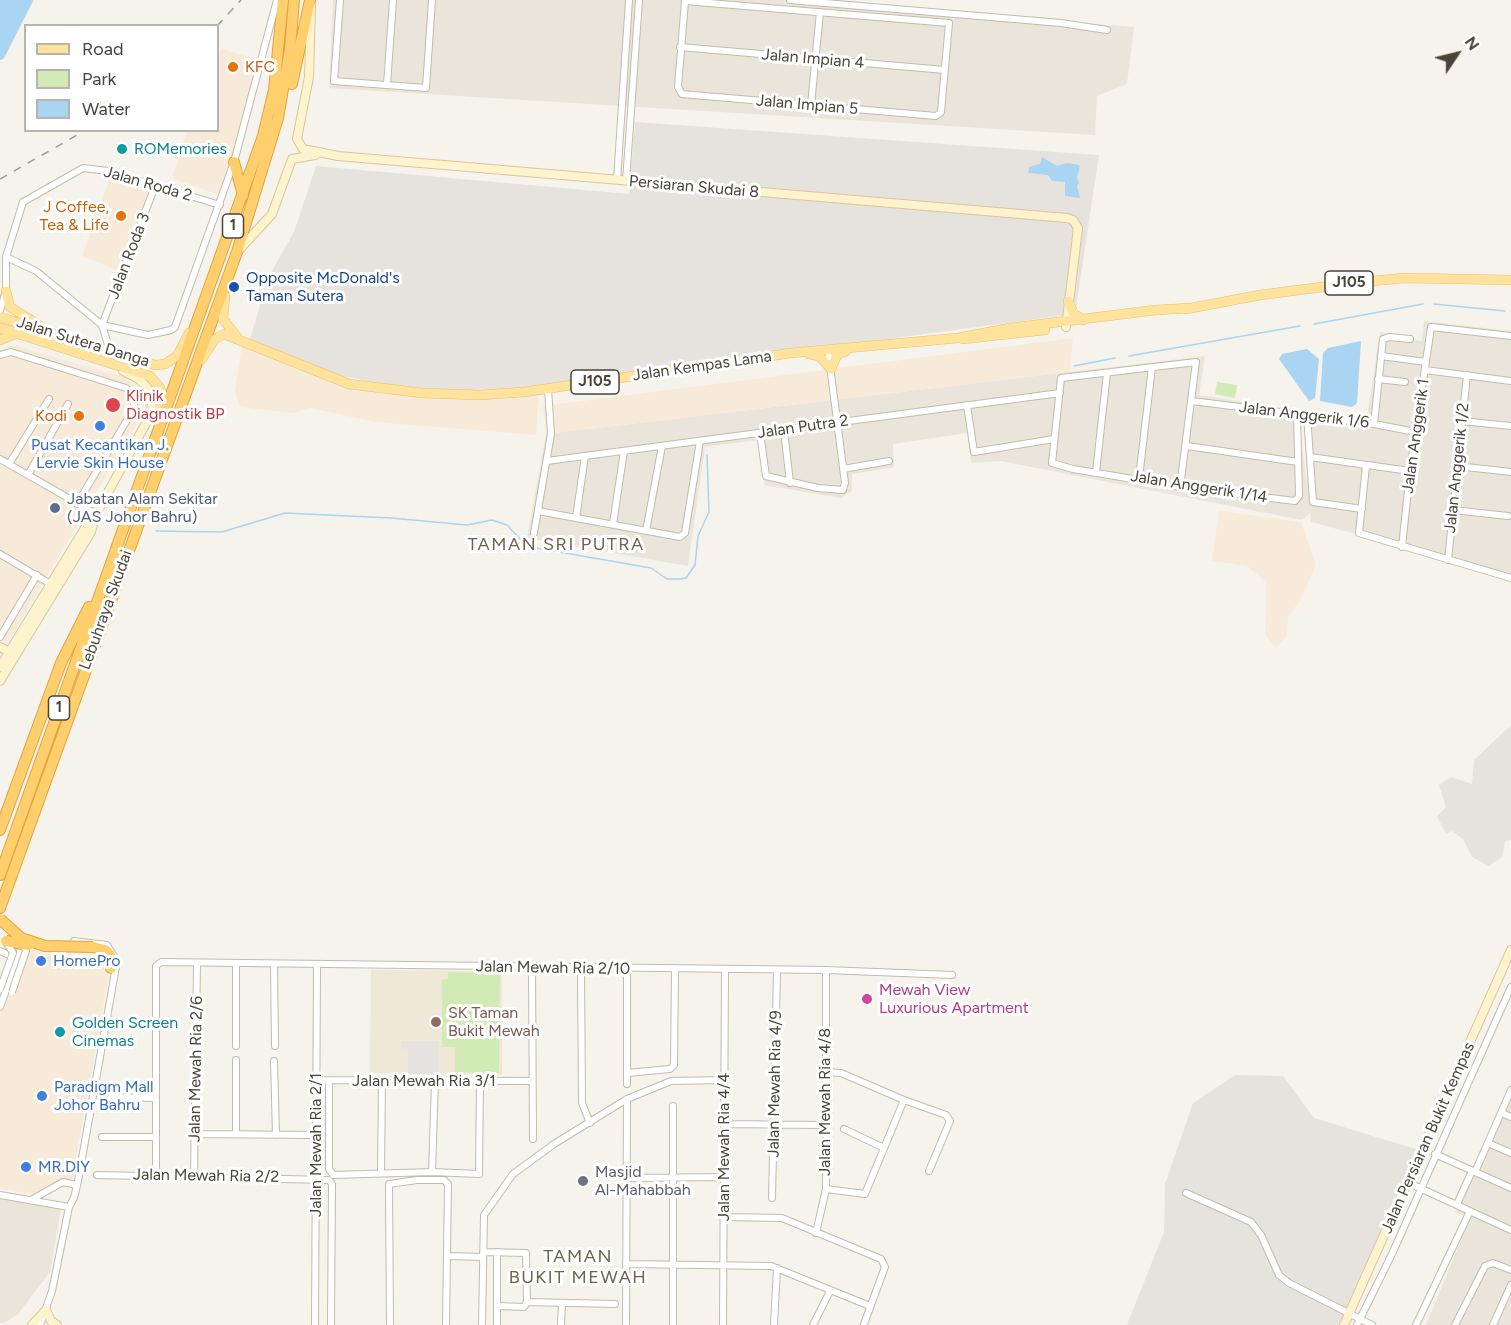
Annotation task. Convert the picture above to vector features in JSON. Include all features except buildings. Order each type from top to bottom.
[{"type":"highway","name":"Lebuhraya Skudai","points":[[0,875],[244,195],[263,136],[274,90],[283,0]]},
{"type":"highway","name":"Lebuhraya Skudai","points":[[0,908],[237,252],[278,118],[290,49],[294,0]]},
{"type":"highway","points":[[278,118],[291,89],[310,0]]},
{"type":"highway","points":[[234,162],[244,195]]},
{"type":"highway","points":[[0,830],[62,663],[110,564]]},
{"type":"highway","points":[[0,919],[21,938],[45,946],[105,950],[110,955],[111,968],[108,960]]},
{"type":"highway","points":[[2,949],[24,945],[50,950],[93,949]]},
{"type":"main road","name":"Jalan Kempas Lama","points":[[239,338],[319,374],[349,384],[384,390],[480,395],[548,389],[791,353],[958,338],[968,340],[1190,308],[1260,295],[1361,282],[1405,278],[1511,280]]},
{"type":"main road","points":[[227,282],[222,314],[226,324],[239,338]]},
{"type":"main road","points":[[2,287],[10,307],[51,333]]},
{"type":"main road","points":[[1068,301],[1074,314],[1084,320]]},
{"type":"main road","name":"Jalan Sutera Danga","points":[[0,317],[155,365],[171,362],[177,356],[205,305]]},
{"type":"main road","name":"Jalan Kempas Lama","points":[[1065,325],[1084,320],[1156,310],[1190,308]]},
{"type":"main road","name":"Jalan Sutera Danga","points":[[0,328],[150,376],[160,388],[161,404],[150,458]]},
{"type":"main road","points":[[0,340],[17,334]]},
{"type":"main road","points":[[195,369],[217,337],[224,334],[239,338]]},
{"type":"main road","points":[[831,369],[833,359],[841,352],[878,345]]},
{"type":"main road","points":[[791,353],[819,356],[831,369]]},
{"type":"street","points":[[6,258],[36,271],[102,325],[148,335],[166,333],[175,327],[234,162],[277,0]]},
{"type":"street","points":[[310,0],[312,51],[298,143],[303,149],[321,154]]},
{"type":"street","points":[[340,0],[334,81],[426,88],[432,0]]},
{"type":"street","points":[[387,85],[393,0]]},
{"type":"street","points":[[621,181],[623,69],[629,0]]},
{"type":"street","points":[[621,181],[639,0]]},
{"type":"street","points":[[790,0],[1061,23],[1107,30]]},
{"type":"street","points":[[680,47],[685,1],[820,12],[949,24],[945,70]]},
{"type":"street","points":[[811,105],[820,12]]},
{"type":"street","name":"Jalan Impian 4","points":[[680,47],[945,70]]},
{"type":"street","name":"Jalan Impian 5","points":[[680,47],[678,87],[686,96],[939,115],[945,70]]},
{"type":"street","points":[[615,69],[633,70]]},
{"type":"street","points":[[237,252],[272,214],[292,159],[321,154]]},
{"type":"street","name":"Persiaran Skudai 8","points":[[321,154],[1067,218],[1073,220],[1078,228],[1068,301]]},
{"type":"street","name":"Jalan Roda 2","points":[[0,311],[6,258],[26,198],[83,168],[108,171],[219,205]]},
{"type":"street","name":"Jalan Roda 3","points":[[102,325],[155,186]]},
{"type":"street","points":[[1065,325],[1068,301]]},
{"type":"street","points":[[102,325],[106,344],[111,351]]},
{"type":"street","name":"Jalan Anggerik 1","points":[[1402,547],[1415,432],[1429,335],[1433,326],[1511,336]]},
{"type":"street","points":[[1374,424],[1377,378],[1383,339],[1389,337],[1410,339]]},
{"type":"street","points":[[760,433],[765,475],[790,483],[840,491],[845,483],[828,350]]},
{"type":"street","points":[[0,355],[10,352],[85,375],[126,388],[134,397],[134,406],[130,414],[77,504]]},
{"type":"street","points":[[1381,356],[1426,362]]},
{"type":"street","points":[[0,667],[53,586],[148,422],[152,407],[151,395],[144,384],[107,362]]},
{"type":"street","points":[[967,405],[974,452],[1054,439],[1061,378],[1196,362],[1180,487]]},
{"type":"street","points":[[1139,478],[1152,367]]},
{"type":"street","points":[[1425,370],[1511,381]]},
{"type":"street","points":[[1100,473],[1107,373]]},
{"type":"street","name":"Jalan Anggerik 1/2","points":[[1448,560],[1467,375]]},
{"type":"street","points":[[1377,378],[1405,382]]},
{"type":"street","points":[[534,533],[551,434],[548,389]]},
{"type":"street","name":"Jalan Putra 2","points":[[547,461],[1060,393]]},
{"type":"street","points":[[9,465],[49,399]]},
{"type":"street","name":"Jalan Anggerik 1/6","points":[[1192,401],[1374,424],[1415,432]]},
{"type":"street","points":[[28,475],[68,404]]},
{"type":"street","points":[[1187,446],[1298,462],[1297,414]]},
{"type":"street","points":[[1307,415],[1312,498],[1315,504],[1362,509]]},
{"type":"street","points":[[1462,421],[1511,426]]},
{"type":"street","points":[[784,430],[790,483]]},
{"type":"street","name":"Jalan Anggerik 1/14","points":[[1054,439],[1052,461],[1054,464],[1180,487],[1295,501],[1299,496],[1298,462]]},
{"type":"street","points":[[538,511],[646,531],[683,535],[700,441]]},
{"type":"street","points":[[646,531],[662,446]]},
{"type":"street","points":[[613,524],[624,451]]},
{"type":"street","points":[[576,518],[585,456]]},
{"type":"street","points":[[1310,457],[1410,471]]},
{"type":"street","points":[[0,459],[96,514]]},
{"type":"street","points":[[843,469],[889,462]]},
{"type":"street","points":[[1366,466],[1359,533],[1511,578]]},
{"type":"street","points":[[1457,466],[1511,472]]},
{"type":"street","points":[[1453,510],[1508,516]]},
{"type":"street","points":[[0,554],[53,586]]},
{"type":"street","points":[[0,637],[37,575]]},
{"type":"street","points":[[0,647],[8,656]]},
{"type":"street","points":[[0,681],[8,656]]},
{"type":"street","points":[[0,1006],[24,947],[40,942],[92,942],[107,945],[117,961],[77,1185],[69,1207],[46,1310],[40,1325]]},
{"type":"street","points":[[0,1006],[12,992],[26,951],[24,945]]},
{"type":"street","points":[[2,949],[18,958]]},
{"type":"street","points":[[0,989],[13,953],[2,949]]},
{"type":"street","name":"Jalan Persiaran Bukit Kempas","points":[[1344,1325],[1511,951]]},
{"type":"street","name":"Jalan Mewah Ria 2/10","points":[[156,1098],[156,966],[161,962],[826,970],[952,975]]},
{"type":"street","name":"Jalan Mewah Ria 2/6","points":[[194,1176],[197,963]]},
{"type":"street","points":[[236,964],[236,1047]]},
{"type":"street","points":[[274,964],[275,1046]]},
{"type":"street","name":"Jalan Mewah Ria 2/1","points":[[315,1325],[317,965]]},
{"type":"street","points":[[532,967],[533,1139]]},
{"type":"street","points":[[582,968],[582,1103],[590,1123]]},
{"type":"street","points":[[627,1072],[670,1069],[674,1065],[675,968]]},
{"type":"street","points":[[627,969],[627,1084]]},
{"type":"street","name":"Jalan Mewah Ria 4/4","points":[[723,1325],[725,969]]},
{"type":"street","name":"Jalan Mewah Ria 4/9","points":[[772,1198],[777,970]]},
{"type":"street","name":"Jalan Mewah Ria 4/8","points":[[816,1233],[825,1189],[826,970]]},
{"type":"street","points":[[1359,1322],[1392,1254],[1511,987]]},
{"type":"street","points":[[236,1060],[236,1134]]},
{"type":"street","points":[[274,1061],[276,1135]]},
{"type":"street","points":[[825,1072],[841,1073],[948,1117],[950,1121],[929,1171]]},
{"type":"street","name":"Jalan Mewah Ria 3/1","points":[[316,1080],[532,1081]]},
{"type":"street","points":[[482,1325],[484,1215],[513,1174],[627,1099],[671,1081],[724,1080]]},
{"type":"street","points":[[329,1081],[331,1173],[479,1174],[480,1081]]},
{"type":"street","points":[[381,1081],[381,1173]]},
{"type":"street","points":[[432,1172],[435,1081]]},
{"type":"street","points":[[1457,1204],[1488,1143],[1511,1090]]},
{"type":"street","points":[[111,1097],[156,1098],[156,1176]]},
{"type":"street","points":[[626,1325],[627,1099]]},
{"type":"street","points":[[825,1189],[866,1194],[904,1100]]},
{"type":"street","points":[[673,1106],[673,1325]]},
{"type":"street","points":[[1502,1113],[1511,1117]]},
{"type":"street","points":[[724,1124],[824,1125]]},
{"type":"street","points":[[844,1129],[884,1148]]},
{"type":"street","points":[[195,1134],[316,1135]]},
{"type":"street","points":[[102,1137],[156,1137]]},
{"type":"street","points":[[1488,1143],[1511,1153]]},
{"type":"street","points":[[1435,1154],[1511,1188]]},
{"type":"street","name":"Jalan Mewah Ria 2/2","points":[[97,1175],[316,1178]]},
{"type":"street","points":[[628,1178],[724,1177]]},
{"type":"street","points":[[316,1178],[329,1180],[332,1184],[331,1325]]},
{"type":"street","points":[[390,1325],[389,1184],[393,1181],[447,1181],[446,1325]]},
{"type":"street","points":[[34,1201],[63,1182],[77,1185]]},
{"type":"street","points":[[1409,1183],[1511,1230]]},
{"type":"street","points":[[1186,1193],[1251,1222],[1261,1235],[1279,1275],[1289,1283],[1359,1322],[1372,1325]]},
{"type":"street","points":[[0,1195],[69,1207]]},
{"type":"street","points":[[1416,1325],[1470,1211]]},
{"type":"street","points":[[723,1217],[774,1216],[884,1261],[885,1267],[864,1324]]},
{"type":"street","points":[[497,1252],[497,1325]]},
{"type":"street","points":[[448,1256],[497,1252],[526,1253],[527,1302],[524,1307],[497,1306]]},
{"type":"street","points":[[1455,1325],[1485,1266],[1493,1263],[1511,1270]]},
{"type":"street","points":[[626,1264],[777,1268],[870,1306]]},
{"type":"street","points":[[774,1325],[777,1268]]},
{"type":"street","points":[[1493,1325],[1511,1285]]},
{"type":"street","points":[[813,1325],[830,1291]]},
{"type":"street","points":[[1504,1300],[1511,1295]]},
{"type":"street","points":[[527,1302],[615,1304]]},
{"type":"street","points":[[561,1325],[562,1304]]},
{"type":"street","points":[[32,1325],[46,1310]]},
{"type":"street","points":[[46,1310],[51,1321],[57,1325]]},
{"type":"shaded area","points":[[333,0],[821,0],[1134,27],[1127,84],[1097,96],[1095,135],[329,88]]},
{"type":"shaded area","points":[[222,49],[255,59],[245,115],[219,195],[172,178],[187,132],[219,132],[219,53]]},
{"type":"shaded area","points":[[635,122],[1099,155],[1075,314],[519,388],[471,390],[399,387],[326,373],[250,339],[269,276],[294,232],[316,166],[629,194]]},
{"type":"shaded area","points":[[111,174],[150,187],[120,271],[82,256]]},
{"type":"shaded area","points":[[1424,321],[1511,331],[1511,575],[1311,522],[1310,513],[1302,520],[1001,461],[971,463],[967,433],[893,444],[894,467],[852,474],[852,491],[841,498],[765,485],[758,440],[705,447],[688,566],[527,538],[546,434],[1205,356],[1199,395],[1297,410],[1310,503],[1303,411],[1367,417],[1380,332],[1422,341]]},
{"type":"shaded area","points":[[1073,338],[1070,372],[546,434],[543,406]]},
{"type":"shaded area","points":[[13,345],[124,377],[139,388],[145,402],[142,415],[7,644],[0,640],[0,351]]},
{"type":"shaded area","points":[[242,345],[385,394],[539,391],[536,435],[375,422],[310,408],[292,413],[240,407],[235,391]]},
{"type":"shaded area","points":[[1219,511],[1301,522],[1316,565],[1301,599],[1288,617],[1287,636],[1276,648],[1265,634],[1266,582],[1247,566],[1212,561]]},
{"type":"shaded area","points":[[1511,725],[1511,840],[1505,841],[1502,857],[1489,866],[1472,857],[1463,839],[1452,831],[1446,834],[1437,816],[1446,807],[1439,785],[1451,777],[1472,784],[1474,760]]},
{"type":"shaded area","name":"Paradigm Mall Johor Bahru","points":[[30,948],[46,954],[93,955],[105,960],[110,969],[72,1180],[62,1179],[35,1195],[0,1188],[0,1016],[23,951]]},
{"type":"shaded area","name":"SK Taman Bukit Mewah","points":[[371,970],[502,971],[502,1075],[370,1073]]},
{"type":"shaded area","points":[[401,1041],[439,1041],[439,1074],[408,1074],[408,1049],[401,1048]]},
{"type":"shaded area","points":[[1235,1075],[1283,1076],[1314,1118],[1422,1151],[1342,1325],[1127,1325],[1164,1232],[1165,1184],[1193,1103]]},
{"type":"shaded area","points":[[1511,1084],[1511,1325],[1426,1325],[1470,1218],[1455,1212]]},
{"type":"shaded area","points":[[0,1199],[61,1209],[50,1272],[18,1314],[4,1323],[0,1323]]},
{"type":"green space","points":[[1217,382],[1237,385],[1235,398],[1215,394]]},
{"type":"green space","points":[[448,972],[500,973],[499,1073],[455,1072],[455,1047],[442,1047],[442,979],[448,979]]},
{"type":"water","points":[[0,0],[28,0],[0,55]]},
{"type":"water","points":[[1042,157],[1057,166],[1067,163],[1080,165],[1077,186],[1080,198],[1065,196],[1065,182],[1052,181],[1048,175],[1028,173],[1029,167],[1040,164]]},
{"type":"water","points":[[1361,341],[1357,403],[1352,407],[1320,401],[1323,353],[1328,348]]},
{"type":"water","points":[[1307,349],[1319,359],[1315,398],[1309,401],[1279,359],[1282,354]]},
{"type":"waterway","points":[[0,55],[28,0]]},
{"type":"waterway","points":[[1314,324],[1423,304]]},
{"type":"waterway","points":[[1434,304],[1505,311]]},
{"type":"waterway","points":[[1129,356],[1300,326]]},
{"type":"waterway","points":[[1074,366],[1115,358]]},
{"type":"waterway","points":[[156,531],[222,532],[285,513],[391,518],[467,525],[492,520],[507,525],[520,539],[536,548],[651,568],[667,579],[680,579],[686,578],[695,565],[698,536],[709,512],[707,455]]},
{"type":"waterway","points":[[108,515],[115,516]]},
{"type":"railway","points":[[219,24],[241,0]]},
{"type":"railway","points":[[0,179],[82,132]]},
{"type":"place","name":"KFC","points":[[233,67]]},
{"type":"place","name":"ROMemories","points":[[122,149]]},
{"type":"place","name":"J Coffee, Tea & Life","points":[[121,216]]},
{"type":"place","name":"Opposite McDonald's Taman Sutera","points":[[234,287]]},
{"type":"place","name":"Klinik Diagnostik BP","points":[[113,405]]},
{"type":"place","name":"Kodi","points":[[79,416]]},
{"type":"place","name":"Pusat Kecantikan J. Lervie Skin House","points":[[100,426]]},
{"type":"place","name":"Jabatan Alam Sekitar (JAS Johor Bahru)","points":[[55,508]]},
{"type":"place","name":"HomePro","points":[[41,961]]},
{"type":"place","name":"Mewah View Luxurious Apartment","points":[[867,999]]},
{"type":"place","name":"SK Taman Bukit Mewah","points":[[436,1022]]},
{"type":"place","name":"Golden Screen Cinemas","points":[[60,1032]]},
{"type":"place","name":"Paradigm Mall Johor Bahru","points":[[42,1096]]},
{"type":"place","name":"MR.DIY","points":[[26,1167]]},
{"type":"place","name":"Masjid Al-Mahabbah","points":[[583,1181]]},
{"type":"district","name":"TAMAN SRI PUTRA","points":[[556,545]]},
{"type":"district","name":"TAMAN BUKIT MEWAH","points":[[578,1267]]}]
